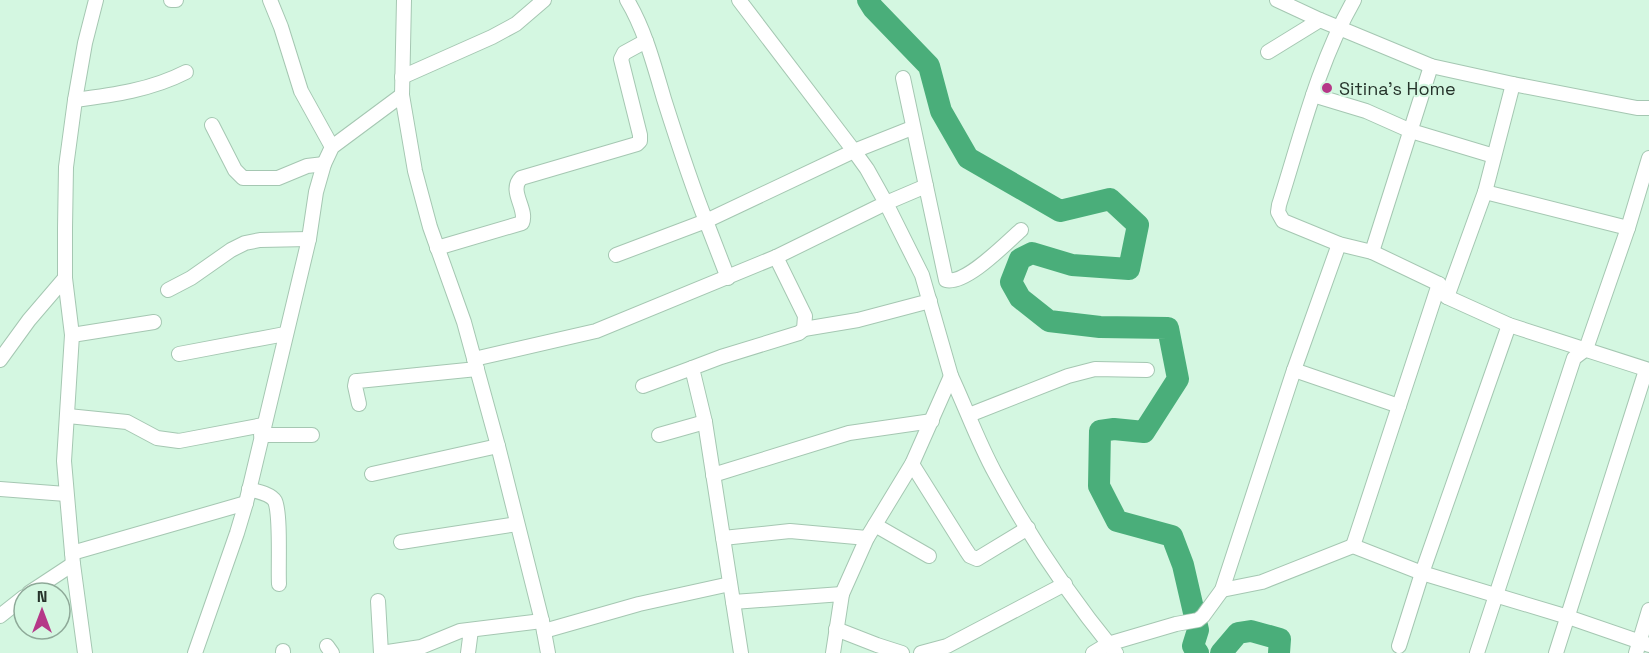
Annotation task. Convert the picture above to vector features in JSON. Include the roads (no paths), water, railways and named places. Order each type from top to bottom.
[{"type":"street","points":[[85,653],[72,558],[64,461],[72,335],[65,278],[66,167],[85,43],[96,0]]},
{"type":"street","points":[[171,0],[176,0]]},
{"type":"street","points":[[270,0],[301,91],[332,147]]},
{"type":"street","points":[[404,0],[402,95],[415,171],[476,364],[548,653]]},
{"type":"street","points":[[402,77],[516,24],[544,0]]},
{"type":"street","points":[[627,0],[636,14],[646,41],[687,174],[729,278]]},
{"type":"street","points":[[739,0],[867,169],[922,275],[951,376],[994,471],[1065,584],[1112,648]]},
{"type":"street","points":[[1277,0],[1338,29],[1431,66],[1637,108],[1649,108]]},
{"type":"street","points":[[1354,0],[1338,29],[1313,95],[1278,212],[1283,221],[1340,244],[1372,252],[1439,284],[1447,297],[1509,325],[1648,370],[1556,653]]},
{"type":"street","points":[[1268,52],[1320,20]]},
{"type":"street","points":[[438,248],[522,222],[524,215],[516,188],[521,178],[637,144],[640,141],[640,135],[621,59],[624,53],[646,41]]},
{"type":"street","points":[[1372,252],[1431,66]]},
{"type":"street","points":[[75,100],[127,93],[168,81],[186,72]]},
{"type":"street","points":[[903,78],[943,269],[948,281],[982,266],[1021,230]]},
{"type":"street","points":[[1447,297],[1485,192],[1513,84]]},
{"type":"street","points":[[195,653],[246,503],[309,239],[316,192],[324,164],[332,147],[402,95]]},
{"type":"street","points":[[1313,95],[1366,111],[1411,131],[1494,156]]},
{"type":"street","points":[[212,125],[235,170],[243,178],[278,178],[307,166],[324,164]]},
{"type":"street","points":[[616,255],[706,221],[854,151],[912,128]]},
{"type":"street","points":[[1477,653],[1494,595],[1574,358],[1586,349],[1628,228],[1649,158]]},
{"type":"street","points":[[359,404],[356,381],[476,364],[596,331],[729,278],[926,186]]},
{"type":"street","points":[[1485,192],[1628,228]]},
{"type":"street","points":[[168,290],[245,243],[260,240],[309,239]]},
{"type":"street","points":[[1093,653],[1176,624],[1198,620],[1222,590],[1294,370],[1340,244]]},
{"type":"street","points":[[776,257],[805,316],[804,329]]},
{"type":"street","points":[[0,360],[29,320],[65,278]]},
{"type":"street","points":[[1353,546],[1439,284]]},
{"type":"street","points":[[643,386],[721,357],[799,333],[804,329],[858,320],[930,301]]},
{"type":"street","points":[[72,335],[153,322]]},
{"type":"street","points":[[1399,646],[1422,573],[1509,325]]},
{"type":"street","points":[[179,354],[285,334]]},
{"type":"street","points":[[693,368],[705,422],[741,653]]},
{"type":"street","points":[[969,415],[1068,376],[1095,369],[1147,370]]},
{"type":"street","points":[[1294,370],[1399,406]]},
{"type":"street","points":[[833,653],[842,594],[867,538],[912,464],[951,376]]},
{"type":"street","points":[[68,416],[127,422],[157,438],[179,441],[262,430],[312,435]]},
{"type":"street","points":[[713,475],[849,433],[933,421]]},
{"type":"street","points":[[659,435],[705,422]]},
{"type":"street","points":[[372,474],[498,446]]},
{"type":"street","points":[[912,464],[966,550],[974,558],[977,559],[1028,528]]},
{"type":"street","points":[[0,489],[66,494]]},
{"type":"street","points":[[249,489],[270,496],[275,501],[279,584]]},
{"type":"street","points":[[44,581],[72,558],[246,503]]},
{"type":"street","points":[[401,543],[517,524]]},
{"type":"street","points":[[875,525],[929,556]]},
{"type":"street","points":[[723,538],[790,531],[867,538]]},
{"type":"street","points":[[1222,590],[1262,582],[1353,546],[1422,573],[1568,616],[1641,647],[1649,610]]},
{"type":"street","points":[[378,602],[381,653],[422,647],[460,631],[543,626],[729,584]]},
{"type":"street","points":[[921,653],[947,646],[1065,584]]},
{"type":"street","points":[[733,602],[842,594]]},
{"type":"street","points":[[0,616],[12,606]]},
{"type":"street","points":[[836,629],[902,653]]},
{"type":"street","points":[[468,653],[471,630]]},
{"type":"waterway","points":[[868,0],[929,66],[941,111],[968,158],[1060,211],[1110,199],[1138,225],[1129,269],[1072,265],[1032,253],[1020,259],[1011,282],[1020,298],[1049,321],[1100,327],[1168,328],[1178,379],[1144,432],[1114,429],[1100,431],[1099,486],[1117,521],[1172,536],[1183,565],[1198,630],[1193,646],[1198,653]]},
{"type":"waterway","points":[[1221,653],[1238,633],[1251,631],[1280,639],[1279,653]]},
{"type":"place","name":"Sitina's Home","points":[[1327,88]]}]
